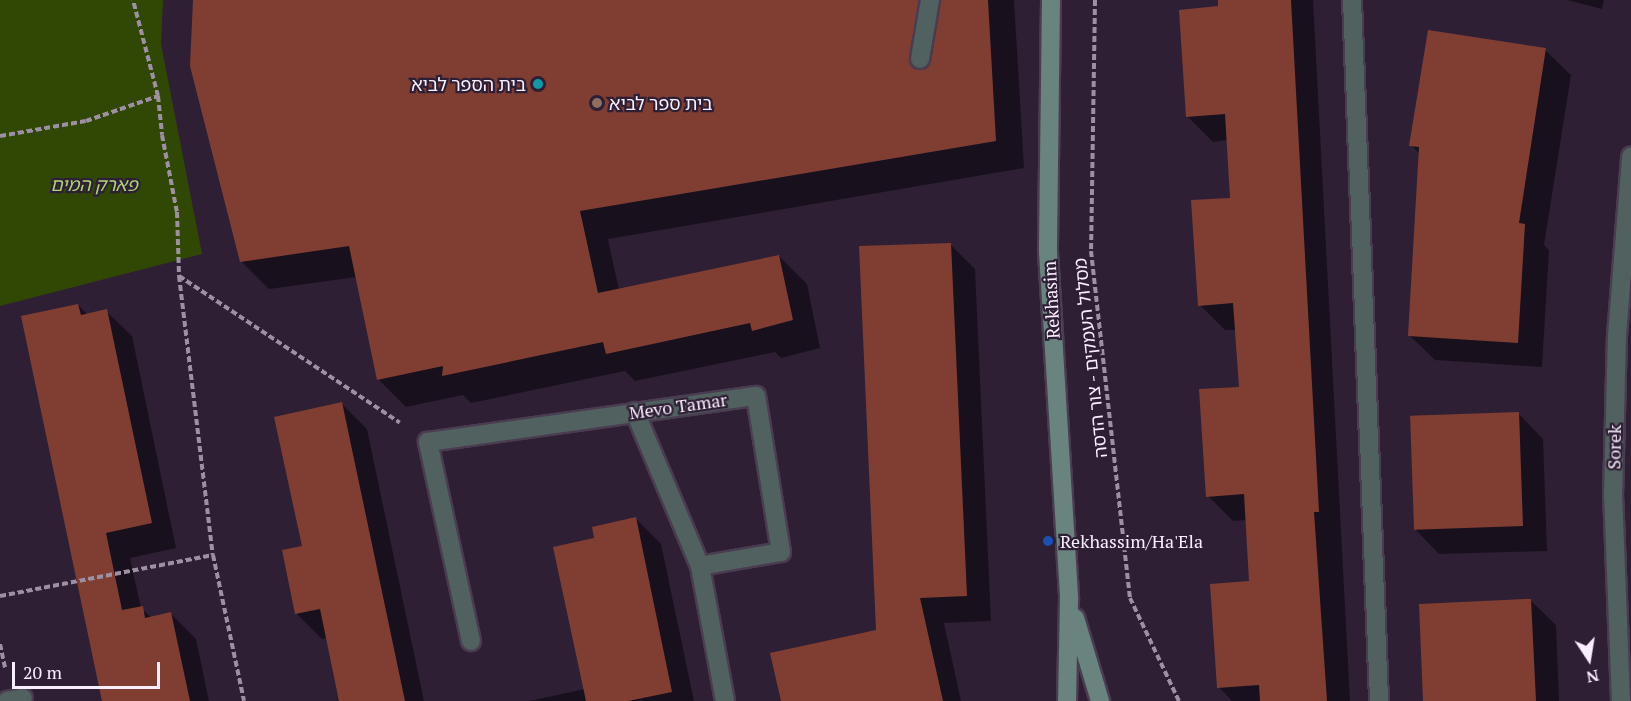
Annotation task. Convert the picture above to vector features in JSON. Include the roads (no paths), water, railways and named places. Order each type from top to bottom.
[{"type":"street","points":[[920,59],[930,0]]},
{"type":"street","name":"Rekhasim","points":[[1052,0],[1048,252],[1069,599],[1067,701]]},
{"type":"street","points":[[1352,0],[1379,701]]},
{"type":"street","name":"Sorek","points":[[1621,701],[1613,497],[1617,336],[1631,157]]},
{"type":"street","name":"Mevo Tamar","points":[[471,641],[429,441],[756,396],[781,552],[700,566]]},
{"type":"street","points":[[635,412],[700,566],[725,701]]},
{"type":"street","name":"Rekhasim","points":[[1069,599],[1100,701]]},
{"type":"place","name":"בית הספר לביא","points":[[538,84]]},
{"type":"place","name":"בית ספר לביא","points":[[597,103]]},
{"type":"place","name":"Rekhassim/Ha'Ela","points":[[1048,541]]},
{"type":"park label","name":"פארק המים","points":[[94,184]]}]
